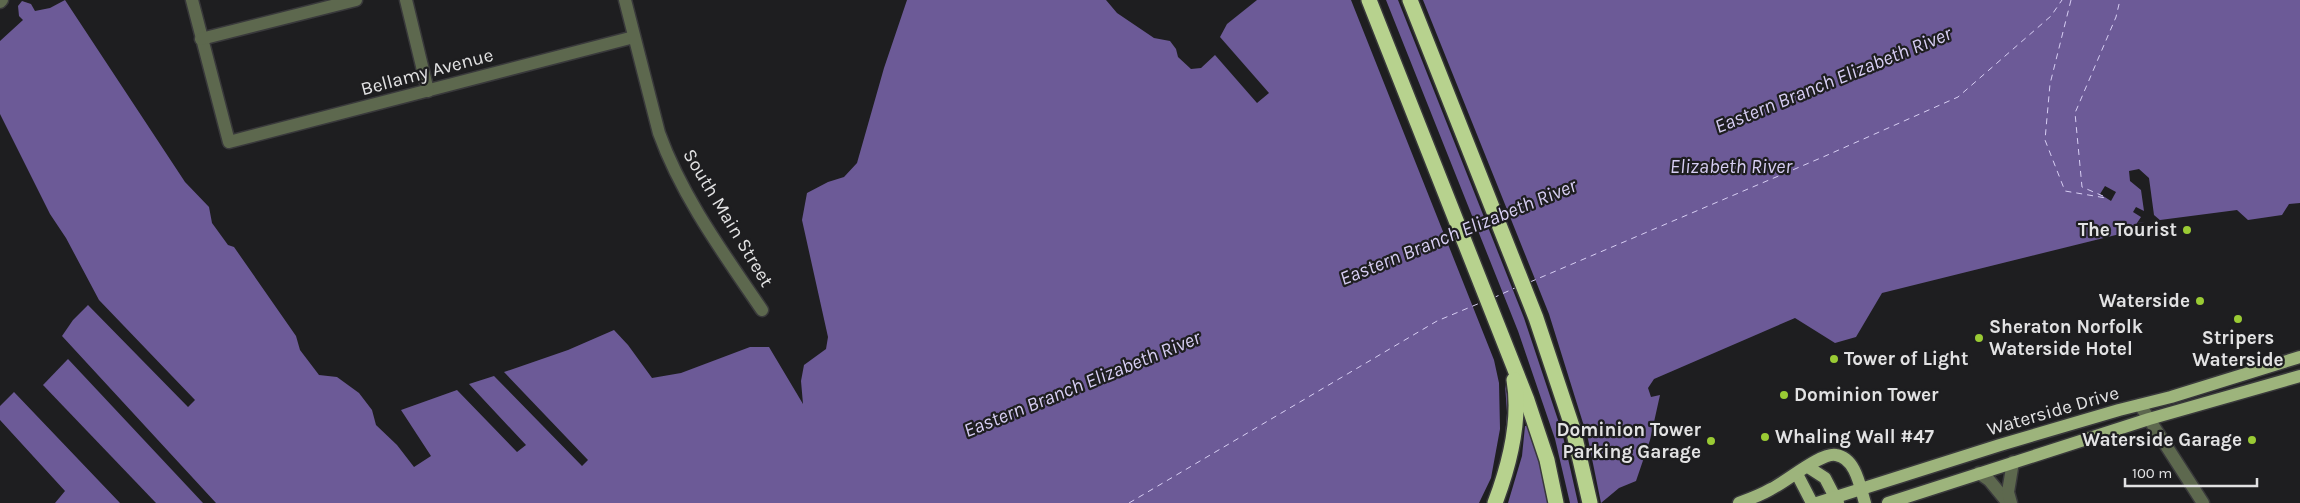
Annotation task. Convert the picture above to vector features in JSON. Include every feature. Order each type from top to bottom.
[{"type":"highway","points":[[1370,0],[1535,422],[1556,503]]},
{"type":"highway","points":[[1410,0],[1536,318],[1573,429],[1590,503]]},
{"type":"highway","points":[[1495,503],[1514,433],[1514,384],[1510,359]]},
{"type":"main road","name":"Waterside Drive","points":[[1817,503],[1837,500],[1861,489],[2000,445],[2300,357]]},
{"type":"main road","name":"Waterside Drive","points":[[1888,503],[2150,419],[2300,376]]},
{"type":"main road","points":[[1739,503],[1780,485],[1799,480],[1808,466],[1824,456],[1838,455],[1851,466],[1865,503]]},
{"type":"main road","points":[[1808,466],[1823,475],[1837,500]]},
{"type":"main road","points":[[1799,480],[1807,490],[1812,503]]},
{"type":"street","points":[[192,0],[201,39],[356,0]]},
{"type":"street","points":[[406,0],[428,91]]},
{"type":"street","name":"South Main Street","points":[[625,0],[666,154],[690,198],[762,310]]},
{"type":"street","name":"Bellamy Avenue","points":[[201,39],[228,142],[634,37]]},
{"type":"street","points":[[2140,405],[2203,503]]},
{"type":"street","points":[[2009,503],[2008,492],[2013,462]]},
{"type":"street","points":[[1979,473],[1989,480],[2009,503]]},
{"type":"water","points":[[65,0],[185,182],[209,207],[212,223],[228,245],[234,247],[296,336],[300,350],[319,375],[337,377],[359,393],[372,410],[376,425],[397,445],[414,467],[431,456],[401,410],[457,390],[517,452],[526,445],[469,384],[494,376],[582,466],[588,460],[504,372],[568,350],[614,330],[628,345],[652,378],[681,373],[750,347],[769,347],[803,404],[801,381],[804,365],[826,349],[828,337],[802,220],[807,193],[828,182],[844,177],[857,163],[884,68],[907,0],[1106,0],[1117,13],[1154,38],[1170,41],[1176,49],[1178,57],[1191,69],[1201,68],[1215,55],[1257,103],[1269,93],[1220,37],[1227,24],[1257,0],[2300,0],[2300,203],[2289,204],[2282,215],[2248,220],[2237,210],[2137,223],[2132,231],[1882,293],[1856,337],[1835,343],[1795,318],[1654,379],[1648,388],[1651,397],[1660,395],[1650,440],[1636,481],[1619,488],[1601,503],[216,503],[62,336],[73,320],[88,305],[188,407],[195,400],[99,300],[66,238],[50,214],[0,114],[0,41],[23,20],[19,16],[18,6],[22,1],[31,4],[35,11],[50,8]]},
{"type":"water","points":[[68,359],[203,503],[156,503],[43,385]]},
{"type":"water","points":[[14,392],[120,503],[55,503],[65,491],[0,420],[0,406]]},
{"type":"pier","points":[[1351,0],[1386,0],[1518,331],[1555,439],[1570,503],[1552,503],[1530,426],[1525,426],[1522,456],[1508,503],[1490,503],[1497,483],[1504,448],[1489,497],[1486,503],[1479,503],[1491,478],[1500,429],[1499,383],[1494,360]],"holes":[[[1505,384],[1508,399],[1508,428],[1504,448],[1507,413]]]},
{"type":"pier","points":[[1398,0],[1423,0],[1549,314],[1588,439],[1601,503],[1578,503],[1562,432],[1524,318]]},
{"type":"pier","points":[[2139,169],[2149,178],[2154,215],[2161,221],[2137,223],[2141,217],[2133,212],[2136,207],[2144,211],[2141,190],[2130,181],[2129,171]]},
{"type":"pier","points":[[2105,186],[2116,192],[2111,201],[2100,194]]},
{"type":"ferry route","points":[[1530,282],[1823,157],[1958,97],[2051,16],[2062,0]]},
{"type":"ferry route","points":[[2071,0],[2050,84],[2045,140],[2065,191],[2106,198]]},
{"type":"ferry route","points":[[2103,196],[2082,187],[2075,113],[2116,17],[2120,0]]},
{"type":"ferry route","points":[[1493,298],[1517,287]]},
{"type":"ferry route","points":[[1129,503],[1437,321],[1480,303]]},
{"type":"place","name":"The Tourist","points":[[2187,230]]},
{"type":"place","name":"Waterside","points":[[2200,301]]},
{"type":"place","name":"Stripers Waterside","points":[[2238,319]]},
{"type":"place","name":"Sheraton Norfolk Waterside Hotel","points":[[1979,338]]},
{"type":"place","name":"Tower of Light","points":[[1834,359]]},
{"type":"place","name":"Dominion Tower","points":[[1784,395]]},
{"type":"place","name":"Whaling Wall #47","points":[[1765,437]]},
{"type":"place","name":"Waterside Garage","points":[[2252,440]]},
{"type":"place","name":"Dominion Tower Parking Garage","points":[[1711,441]]},
{"type":"water label","name":"Eastern Branch Elizabeth River","points":[[1833,80]]},
{"type":"water label","name":"Elizabeth River","points":[[1731,166]]},
{"type":"water label","name":"Eastern Branch Elizabeth River","points":[[1458,232]]},
{"type":"water label","name":"Eastern Branch Elizabeth River","points":[[1082,384]]}]
